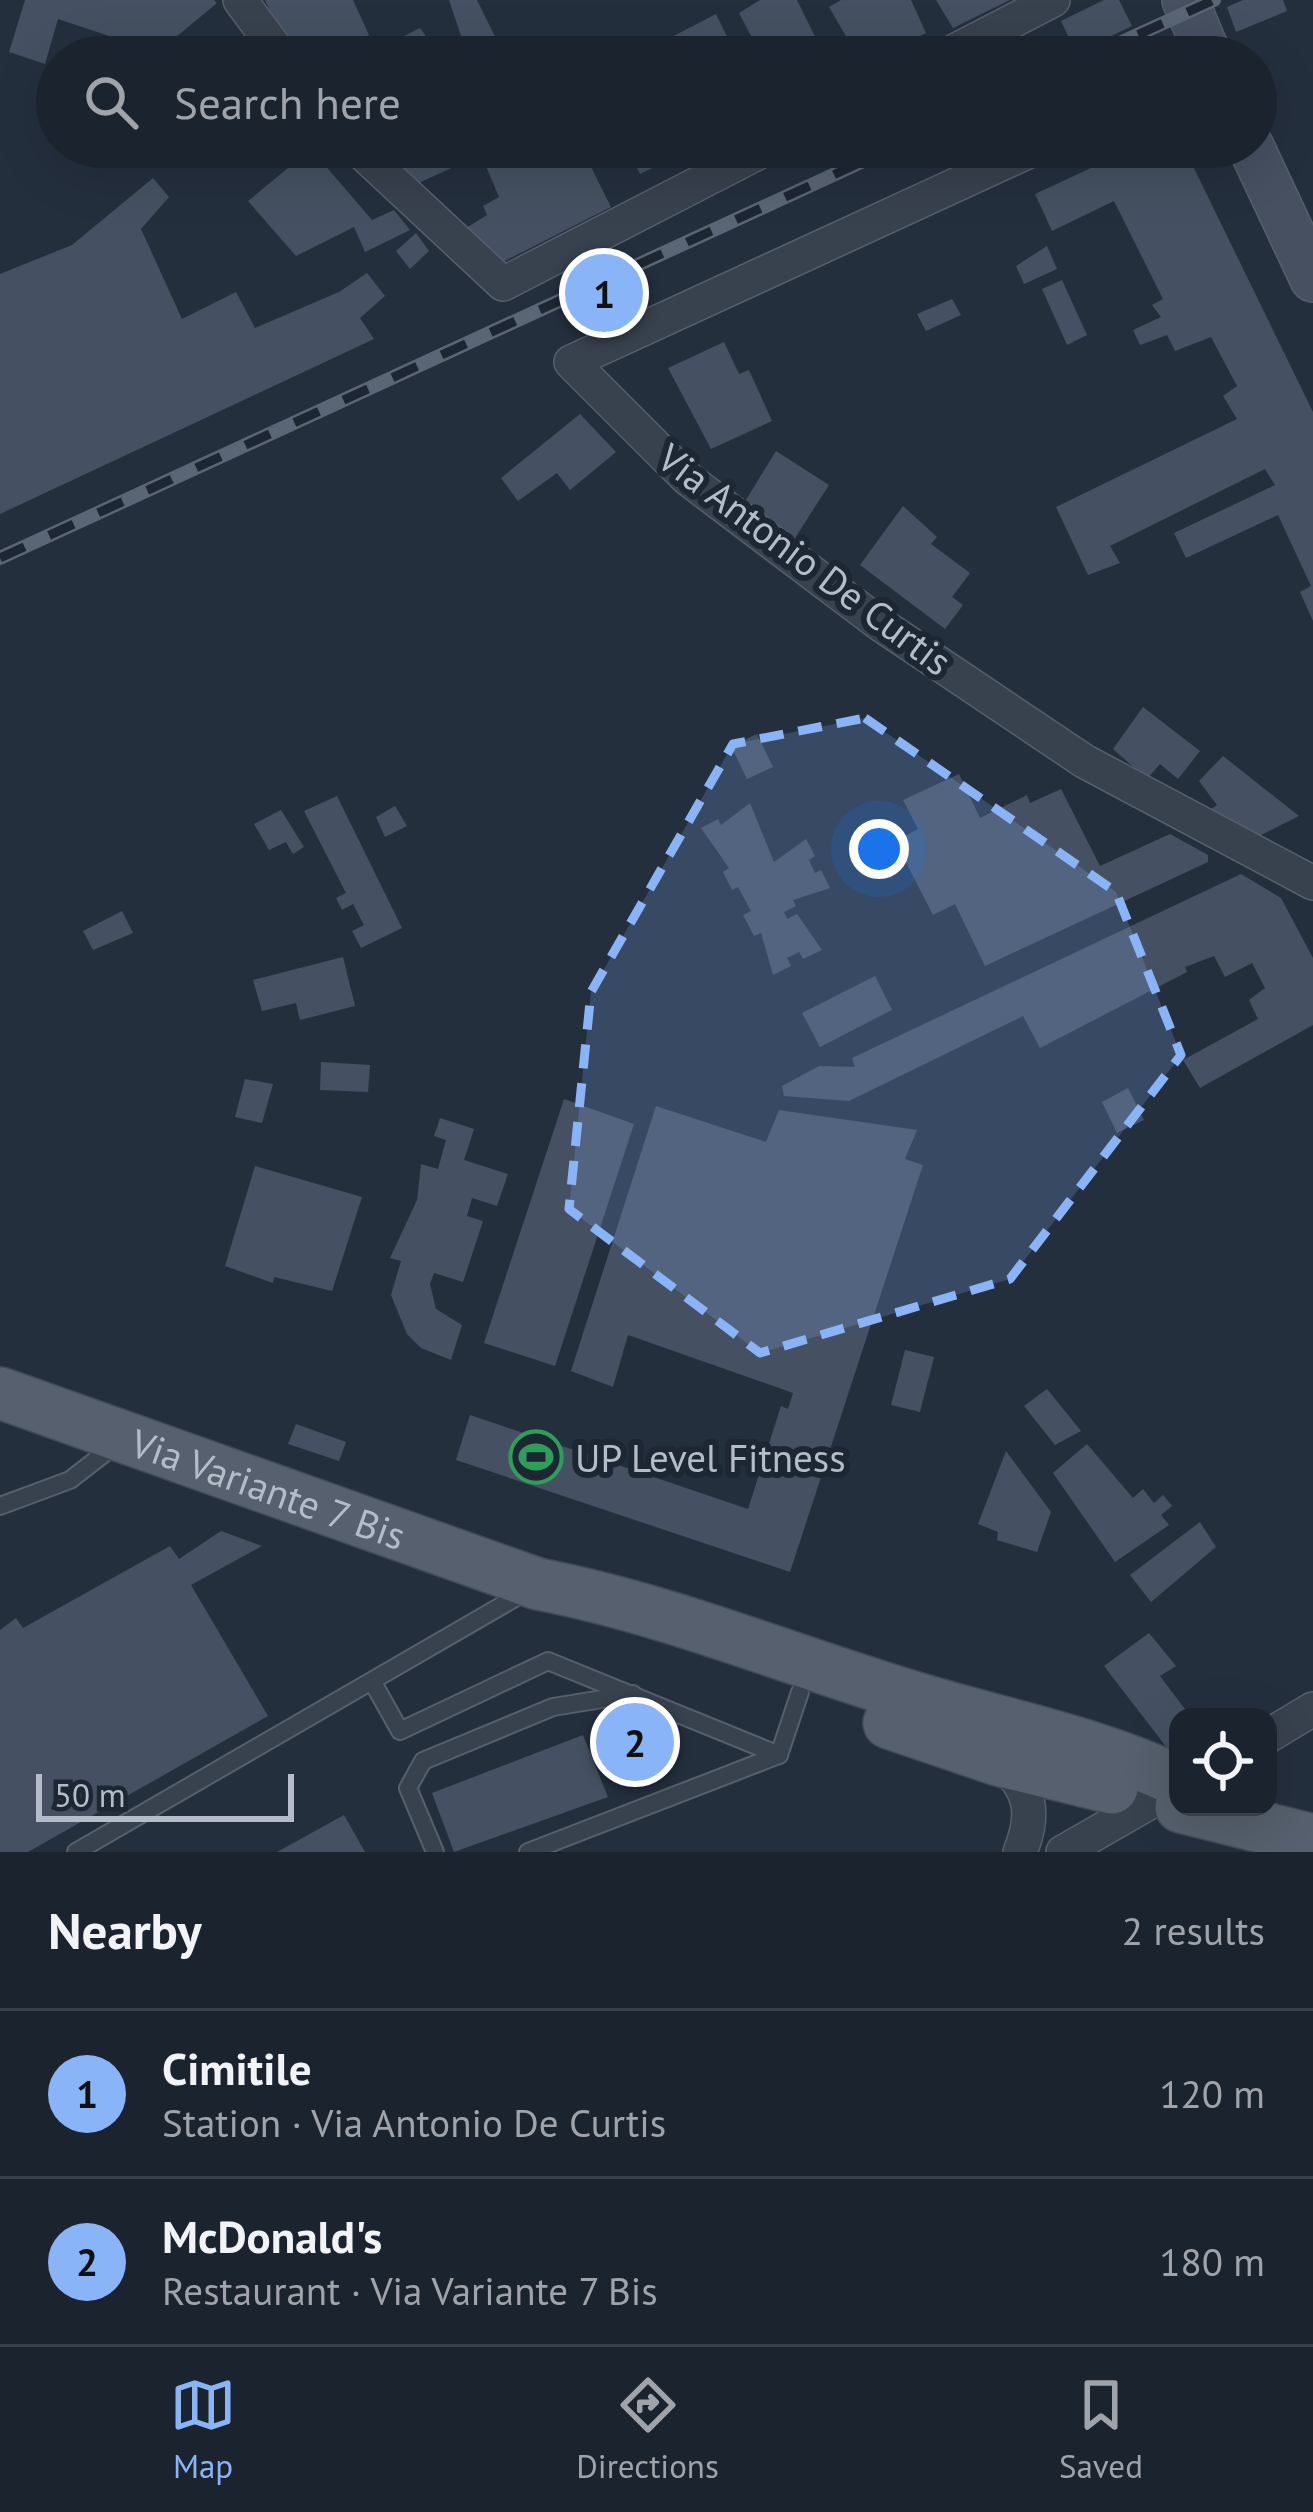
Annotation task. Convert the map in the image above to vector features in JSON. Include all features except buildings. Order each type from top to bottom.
[{"type":"main road","points":[[1185,0],[1200,36]]},
{"type":"main road","points":[[1261,168],[1313,279]]},
{"type":"main road","name":"Via Variante 7 Bis","points":[[0,1393],[538,1584],[621,1600],[936,1704],[1014,1721],[1169,1798]]},
{"type":"main road","name":"Via Variante 7 Bis","points":[[538,1584],[609,1627],[998,1760],[1169,1798]]},
{"type":"main road","name":"Via Variante 7 Bis","points":[[936,1704],[1069,1775]]},
{"type":"main road","name":"Via Variante 7 Bis","points":[[1238,1816],[1273,1825]]},
{"type":"street","points":[[240,0],[267,36]]},
{"type":"street","points":[[984,36],[1053,0]]},
{"type":"street","points":[[379,168],[503,284],[728,168]]},
{"type":"street","name":"Via Antonio De Curtis","points":[[992,168],[571,362],[688,479],[880,624],[1084,761],[1313,884]]},
{"type":"street","points":[[1277,1731],[1313,1709]]},
{"type":"street","points":[[998,1760],[1028,1793],[1030,1828],[1020,1852]]},
{"type":"street","points":[[1069,1775],[1086,1798],[1088,1819],[1072,1845]]},
{"type":"street","points":[[1072,1845],[1169,1800]]},
{"type":"lane","points":[[0,1506],[70,1480],[129,1435]]},
{"type":"lane","points":[[76,1852],[538,1584]]},
{"type":"lane","points":[[371,1681],[400,1731],[548,1661],[779,1755]]},
{"type":"lane","points":[[779,1755],[800,1692]]},
{"type":"lane","points":[[435,1852],[408,1788],[423,1761],[554,1707],[634,1694]]},
{"type":"lane","points":[[528,1852],[779,1755]]},
{"type":"highlighted area","points":[[865,718],[1116,892],[1181,1055],[1010,1279],[760,1353],[569,1209],[591,992],[733,744]]},
{"type":"railway","points":[[1135,36],[1214,0]]},
{"type":"railway","points":[[0,558],[848,168]]},
{"type":"place","name":"Cimitile","points":[[604,293]]},
{"type":"place","name":"UP Level Fitness","points":[[536,1457]]},
{"type":"place","name":"McDonald's","points":[[635,1742]]}]
